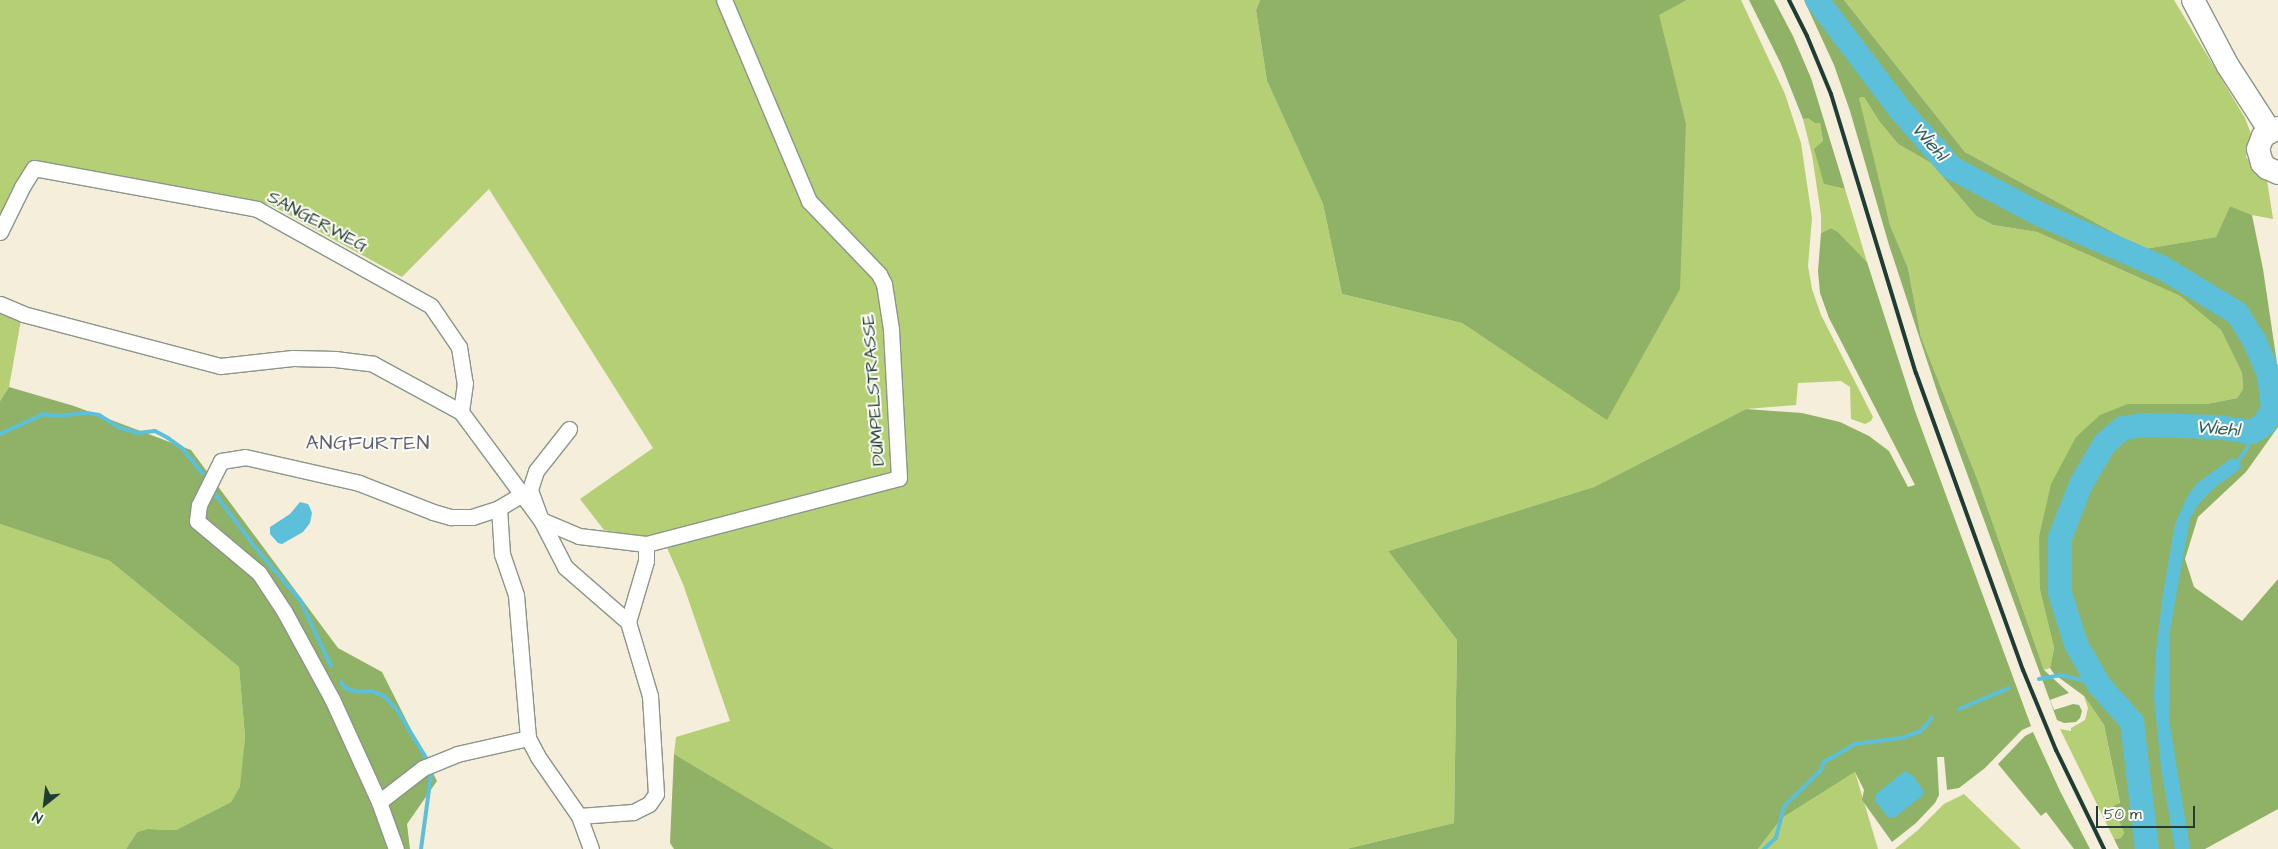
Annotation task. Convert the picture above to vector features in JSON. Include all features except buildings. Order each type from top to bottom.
[{"type":"main road","points":[[2193,0],[2228,66],[2274,130],[2260,142],[2259,156],[2267,168],[2278,172]]},
{"type":"street","name":"DÜMPELSTRASSE","points":[[541,520],[579,536],[646,544],[899,478],[891,329],[884,284],[879,274],[819,214],[809,201],[724,0]]},
{"type":"street","name":"SANGERWEG","points":[[0,232],[22,187],[34,168],[258,209],[431,306],[459,347],[465,383],[461,412]]},
{"type":"street","points":[[0,304],[32,317],[220,366],[293,358],[335,359],[373,364],[461,412],[541,520]]},
{"type":"street","points":[[569,429],[536,471],[530,490],[541,520],[565,567],[628,622],[650,696],[656,794],[650,804],[633,812],[579,816]]},
{"type":"street","points":[[396,849],[379,802],[323,682],[284,611],[259,573],[197,521],[202,498],[221,461],[246,457],[359,483],[433,512],[451,517],[472,517],[500,508],[521,495]]},
{"type":"street","points":[[500,508],[502,554],[516,595],[528,738],[538,757],[579,816],[591,849]]},
{"type":"street","points":[[628,622],[646,561],[646,544]]},
{"type":"street","points":[[379,802],[423,768],[457,754],[528,738]]},
{"type":"green space","points":[[0,0],[1260,0],[1256,10],[1267,81],[1323,204],[1342,294],[1462,323],[1607,419],[1686,123],[1658,15],[1687,0],[1741,0],[1785,94],[1801,143],[1812,218],[1808,266],[1812,289],[1821,315],[1873,417],[1871,421],[1865,424],[1851,419],[1850,387],[1841,381],[1798,383],[1796,405],[1746,409],[1594,487],[1388,551],[1457,640],[1454,823],[1346,849],[834,849],[674,754],[676,737],[730,721],[683,584],[664,541],[604,530],[580,499],[653,448],[489,189],[402,277],[271,205],[239,198],[149,185],[38,162],[0,214]]},
{"type":"green space","points":[[1260,0],[1687,0],[1659,15],[1686,123],[1680,289],[1607,420],[1462,323],[1342,294],[1323,204],[1267,81],[1256,10]]},
{"type":"green space","points":[[1749,0],[1774,0],[1793,36],[1811,78],[1845,189],[1824,184],[1814,149],[1823,141],[1820,123],[1815,123],[1808,118],[1803,119],[1781,64]]},
{"type":"green space","points":[[1804,0],[1844,0],[1965,152],[2144,249],[2216,237],[2230,206],[2252,215],[2263,269],[2278,370],[2278,427],[2246,472],[2198,517],[2185,559],[2194,587],[2242,621],[2278,579],[2278,809],[2205,849],[2119,849],[2114,839],[2121,838],[2124,833],[2113,806],[2120,803],[2104,725],[2084,696],[2054,674],[2050,668],[2054,648],[2040,590],[2039,537],[2051,484],[2076,437],[2100,415],[2128,404],[2207,404],[2237,398],[2243,389],[2242,373],[2221,330],[2180,296],[2037,232],[1993,225],[1976,216],[1931,163],[1898,144],[1879,121],[1864,97],[1859,98],[1890,225],[1908,268],[1921,337],[1978,481],[2044,670],[2069,693],[2050,700],[2054,710],[2073,704],[2079,705],[2082,711],[2080,718],[2076,722],[2064,723],[2057,720],[1938,394],[1889,245],[1850,111],[1834,65]]},
{"type":"green space","points":[[1844,0],[2174,0],[2245,118],[2251,134],[2246,157],[2267,180],[2273,219],[2252,215],[2230,206],[2216,237],[2144,249],[1965,152]]},
{"type":"green space","points":[[1864,97],[1879,121],[1898,144],[1931,163],[1976,216],[1993,225],[2037,232],[2180,296],[2221,330],[2242,373],[2243,389],[2237,398],[2207,404],[2128,404],[2040,590],[2054,648],[2050,668],[2044,670],[1978,481],[1921,337],[1908,268],[1890,225],[1863,122],[1859,98]]},
{"type":"green space","points":[[1808,117],[1820,123],[1823,141],[1824,184],[1845,189],[1867,262],[1838,232],[1831,228],[1821,233],[1821,215],[1812,155],[1803,119]]},
{"type":"green space","points":[[1831,228],[1838,232],[1867,262],[1915,411],[2031,726],[2022,730],[1985,768],[1959,788],[1947,790],[1944,757],[1937,757],[1939,795],[1935,803],[1916,823],[1892,842],[1862,800],[1864,790],[1855,772],[1782,818],[1758,849],[1346,849],[1454,823],[1457,640],[1388,551],[1594,487],[1746,409],[1802,413],[1840,422],[1869,436],[1889,451],[1908,487],[1915,485],[1829,318],[1820,293],[1818,271],[1821,233]]},
{"type":"green space","points":[[0,310],[21,320],[9,387],[0,401]]},
{"type":"green space","points":[[9,387],[74,406],[191,450],[338,648],[382,672],[437,781],[407,824],[410,849],[126,849],[137,832],[147,829],[176,830],[231,802],[240,787],[245,737],[239,667],[110,561],[0,524],[0,401]]},
{"type":"green space","points":[[0,524],[110,561],[239,667],[245,737],[241,787],[231,802],[176,830],[147,829],[137,832],[126,849],[0,849]]},
{"type":"green space","points":[[2084,696],[2104,725],[2120,804],[2113,806],[2124,833],[2121,838],[2114,839],[2060,729],[2071,731],[2071,728],[2085,720],[2088,708]]},
{"type":"green space","points":[[2033,732],[2060,791],[2090,849],[2074,849],[2046,812],[2041,816],[1998,764],[2025,736]]},
{"type":"green space","points":[[674,754],[834,849],[674,849],[670,843]]},
{"type":"green space","points":[[1855,772],[1878,849],[1758,849],[1782,818]]},
{"type":"green space","points":[[1964,794],[2021,849],[1895,849],[1918,830],[1944,804]]},
{"type":"water","points":[[2232,458],[2239,460],[2241,465],[2239,470],[2215,487],[2197,506],[2190,519],[2170,630],[2169,719],[2190,849],[2175,849],[2161,768],[2154,697],[2156,651],[2163,594],[2175,524],[2187,497],[2197,483]]},
{"type":"water","points":[[300,502],[308,504],[310,508],[312,513],[310,523],[303,532],[282,544],[278,543],[270,534],[270,527],[290,514]]},
{"type":"water","points":[[1905,771],[1913,776],[1923,790],[1923,795],[1894,818],[1888,817],[1875,801],[1876,794]]},
{"type":"waterway","name":"Wiehl","points":[[1817,0],[1901,111],[1952,168],[2037,213],[2163,268],[2237,313],[2255,342],[2269,375],[2273,410],[2263,425],[2252,432],[2215,427],[2146,425],[2123,428],[2105,443],[2081,484],[2060,538],[2060,593],[2076,644],[2099,685],[2132,722],[2147,849]]},
{"type":"waterway","points":[[0,434],[44,414],[54,416],[87,413],[99,415],[118,427],[138,433],[155,431],[168,438],[182,448],[203,474]]},
{"type":"waterway","points":[[2237,463],[2247,448],[2252,432]]},
{"type":"waterway","points":[[212,490],[255,547],[300,600],[331,666]]},
{"type":"waterway","points":[[2039,679],[2062,675],[2099,685]]},
{"type":"waterway","points":[[341,682],[345,688],[357,692],[372,691],[384,696],[397,710],[428,761]]},
{"type":"waterway","points":[[1959,709],[2009,688]]},
{"type":"waterway","points":[[1764,849],[1776,838],[1784,806],[1820,771],[1824,762],[1855,744],[1902,738],[1921,731],[1932,718]]},
{"type":"waterway","points":[[421,849],[432,768]]},
{"type":"railway","points":[[1789,0],[1807,36],[1831,94],[1916,373],[2023,670],[2056,750],[2104,849]]},
{"type":"district","name":"ANGFURTEN","points":[[368,443]]}]
